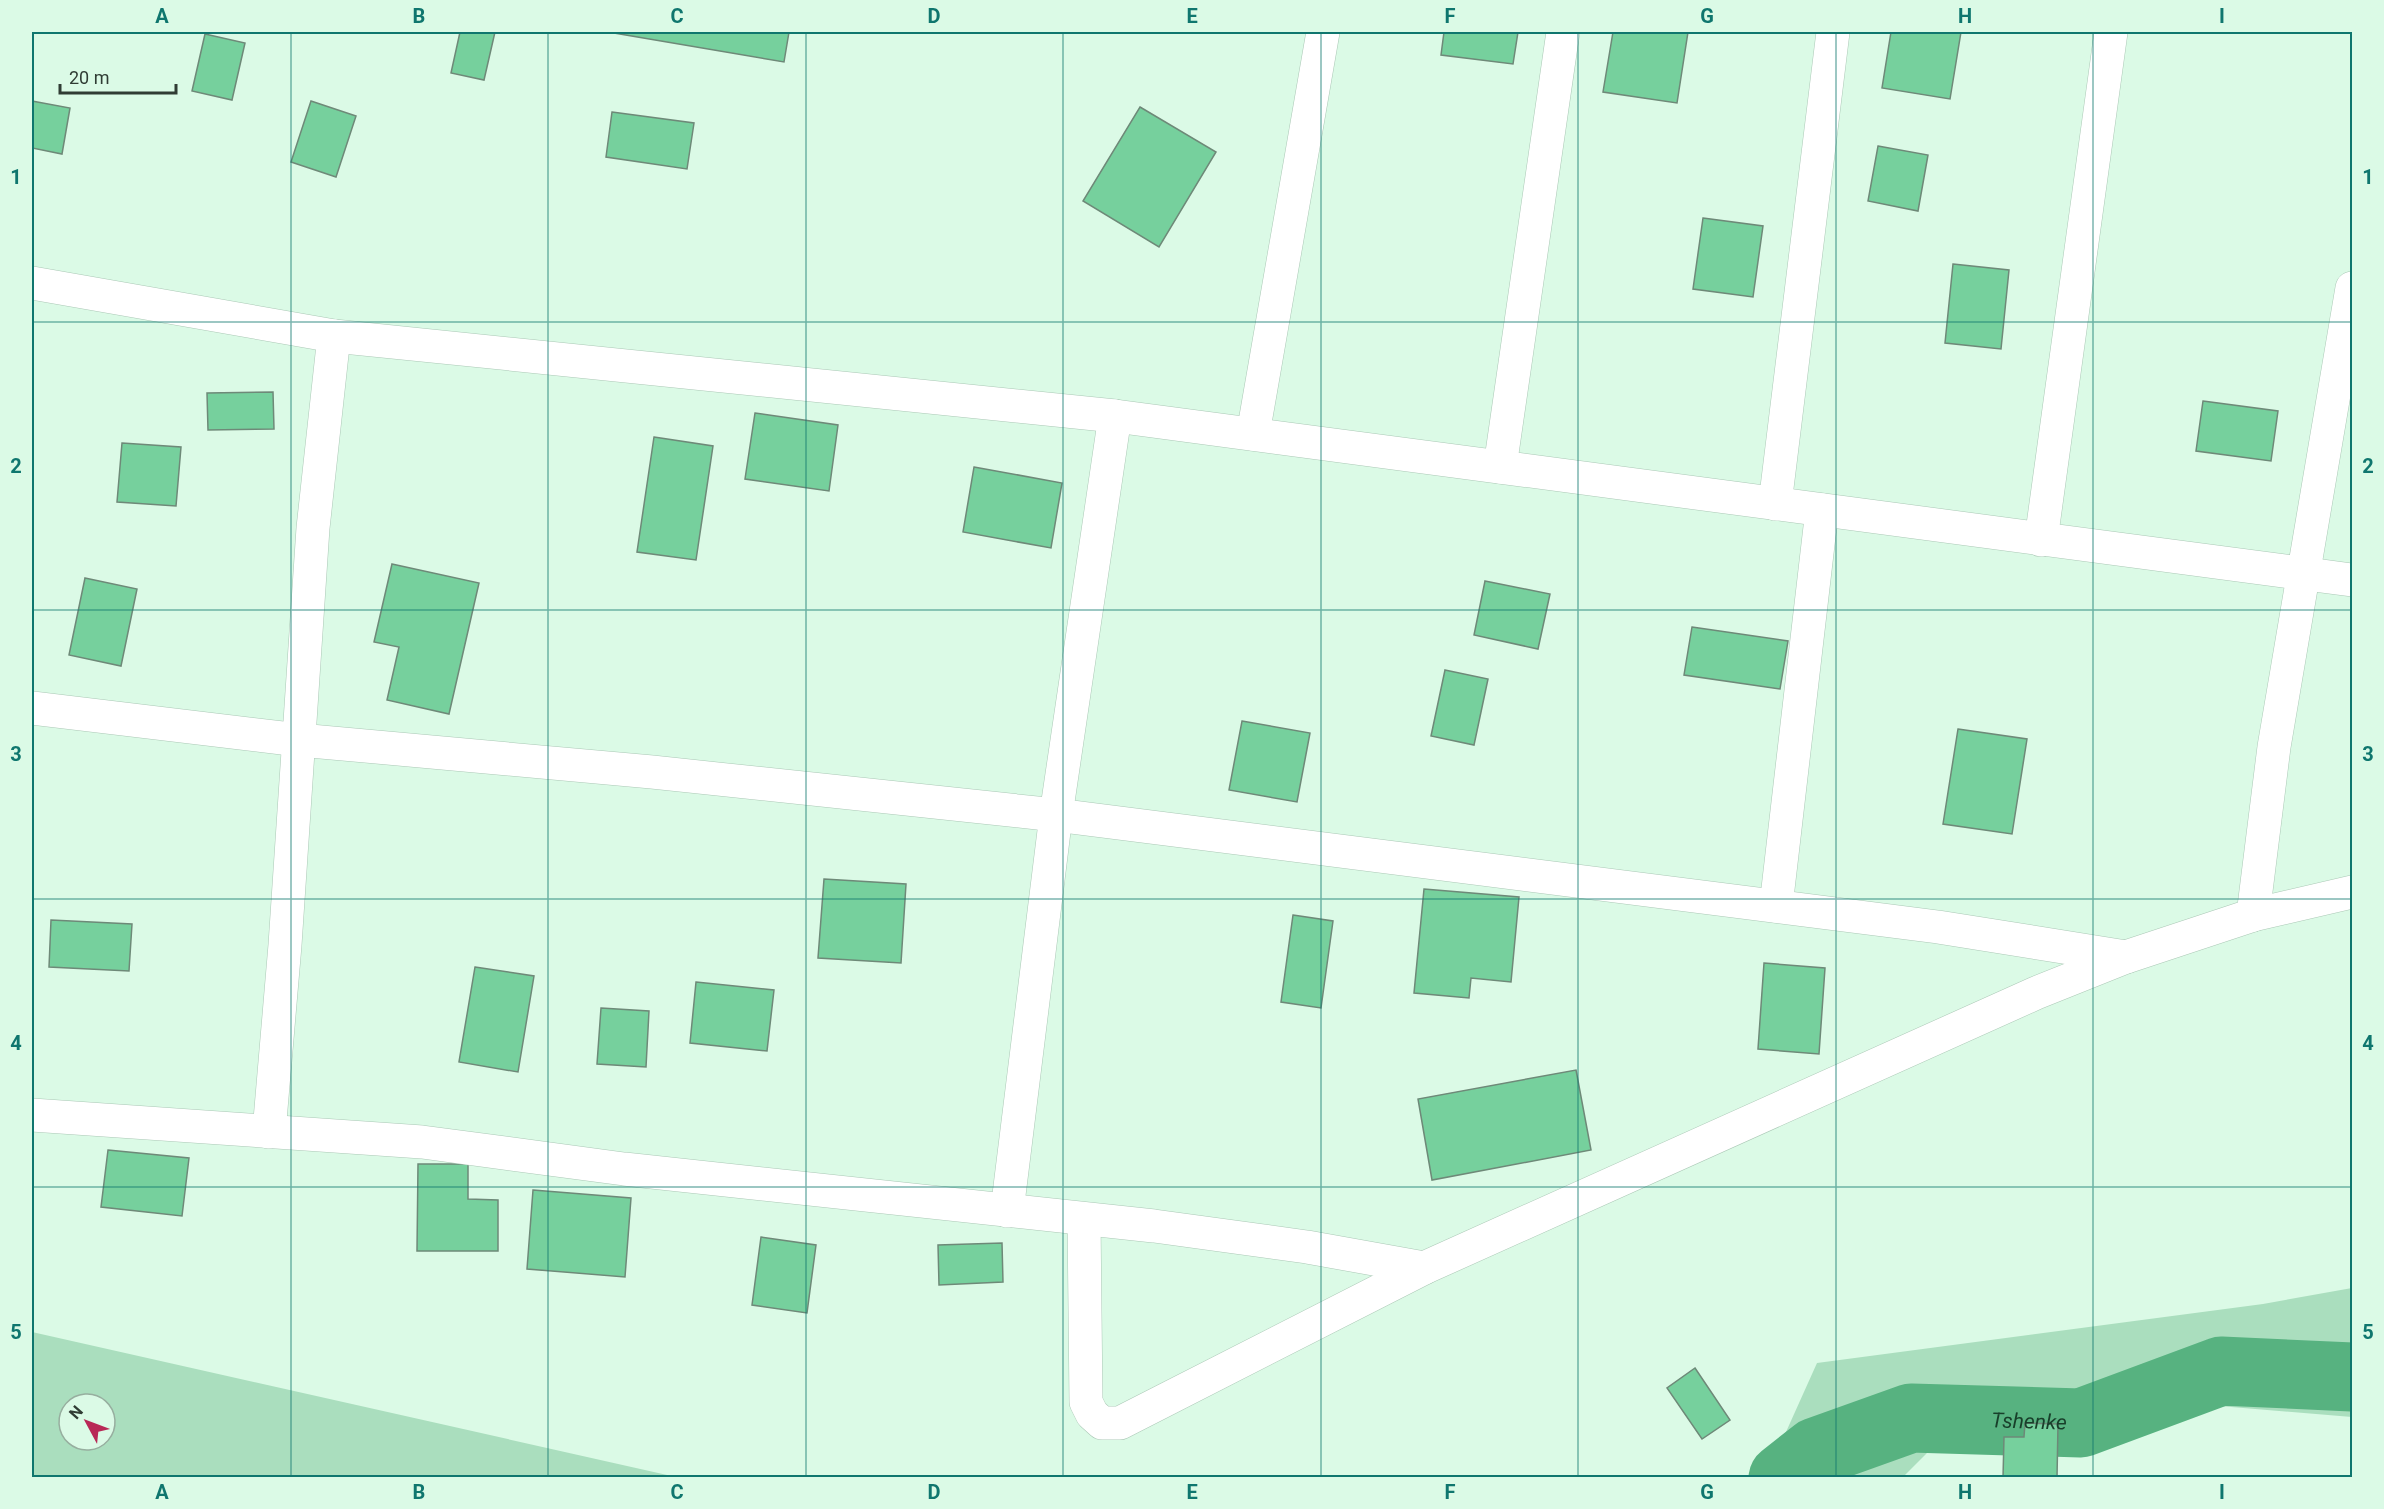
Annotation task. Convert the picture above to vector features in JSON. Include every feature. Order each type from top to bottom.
[{"type":"street","points":[[1253,434],[1323,32]]},
{"type":"street","points":[[1500,467],[1563,32]]},
{"type":"street","points":[[1775,504],[1833,32]]},
{"type":"street","points":[[2041,540],[2111,32]]},
{"type":"street","points":[[32,283],[334,336],[1115,416],[2352,580]]},
{"type":"street","points":[[2253,915],[2274,747],[2352,288]]},
{"type":"street","points":[[268,1132],[313,528],[334,336]]},
{"type":"street","points":[[1007,1211],[1056,815],[1115,416]]},
{"type":"street","points":[[1776,906],[1822,510]]},
{"type":"street","points":[[32,708],[298,740],[652,772],[1056,815],[1938,927],[2126,957]]},
{"type":"street","points":[[1084,1219],[1086,1402],[1092,1414],[1102,1423],[1120,1423],[1424,1268],[2036,993],[2126,957],[2253,915],[2352,892]]},
{"type":"street","points":[[32,1115],[422,1142],[624,1169],[1084,1219],[1307,1247],[1424,1268]]},
{"type":"green space","points":[[2352,1288],[2352,1417],[2088,1395],[1950,1430],[1903,1477],[1757,1477],[1773,1461],[1817,1363],[2263,1304]]},
{"type":"green space","points":[[32,1332],[676,1477],[32,1477]]},
{"type":"building","points":[[460,32],[495,32],[484,80],[451,73]]},
{"type":"building","points":[[608,32],[789,32],[784,62]]},
{"type":"building","points":[[1444,32],[1518,32],[1513,64],[1441,55]]},
{"type":"building","points":[[1613,32],[1688,32],[1677,103],[1603,92]]},
{"type":"building","points":[[1891,32],[1961,32],[1950,99],[1882,88]]},
{"type":"building","points":[[205,34],[245,43],[232,100],[192,91]]},
{"type":"building","points":[[32,101],[70,108],[62,154],[32,148]]},
{"type":"building","points":[[311,101],[356,116],[336,177],[291,162]]},
{"type":"building","points":[[1140,107],[1216,152],[1159,247],[1083,201]]},
{"type":"building","points":[[612,112],[694,123],[687,169],[606,157]]},
{"type":"building","points":[[1878,146],[1928,155],[1918,211],[1868,201]]},
{"type":"building","points":[[1703,218],[1763,226],[1753,297],[1693,289]]},
{"type":"building","points":[[1953,264],[2009,270],[2001,349],[1945,343]]},
{"type":"building","points":[[273,392],[274,429],[208,430],[207,393]]},
{"type":"building","points":[[2203,401],[2278,411],[2271,461],[2196,451]]},
{"type":"building","points":[[755,413],[838,425],[829,491],[745,479]]},
{"type":"building","points":[[654,437],[713,446],[696,560],[637,552]]},
{"type":"building","points":[[122,443],[181,447],[176,506],[117,502]]},
{"type":"building","points":[[974,467],[1062,483],[1051,548],[963,532]]},
{"type":"building","points":[[392,564],[479,583],[449,714],[387,700],[399,647],[374,642]]},
{"type":"building","points":[[85,578],[137,589],[121,666],[69,655]]},
{"type":"building","points":[[1485,581],[1550,594],[1538,649],[1474,635]]},
{"type":"building","points":[[1692,627],[1788,641],[1780,689],[1684,675]]},
{"type":"building","points":[[1445,670],[1488,679],[1474,745],[1431,736]]},
{"type":"building","points":[[1242,721],[1310,733],[1297,802],[1229,790]]},
{"type":"building","points":[[1958,729],[2027,739],[2012,834],[1943,824]]},
{"type":"building","points":[[824,879],[906,884],[901,963],[818,958]]},
{"type":"building","points":[[1424,889],[1519,897],[1511,982],[1471,978],[1469,998],[1414,993]]},
{"type":"building","points":[[1293,915],[1333,921],[1321,1008],[1281,1002]]},
{"type":"building","points":[[51,920],[132,924],[129,971],[49,967]]},
{"type":"building","points":[[1764,963],[1825,968],[1819,1054],[1758,1049]]},
{"type":"building","points":[[475,967],[534,976],[518,1072],[459,1062]]},
{"type":"building","points":[[696,982],[774,990],[767,1051],[690,1043]]},
{"type":"building","points":[[601,1008],[649,1011],[646,1067],[597,1064]]},
{"type":"building","points":[[1576,1070],[1591,1150],[1432,1180],[1418,1099]]},
{"type":"building","points":[[108,1150],[189,1158],[182,1216],[101,1207]]},
{"type":"building","points":[[418,1164],[468,1164],[468,1199],[498,1200],[498,1251],[417,1251]]},
{"type":"building","points":[[533,1190],[631,1198],[625,1277],[527,1269]]},
{"type":"building","points":[[761,1237],[816,1245],[807,1313],[752,1305]]},
{"type":"building","points":[[1002,1243],[1003,1282],[939,1285],[938,1245]]},
{"type":"building","points":[[1695,1368],[1730,1420],[1702,1439],[1667,1388]]},
{"type":"building","points":[[2025,1423],[2058,1424],[2057,1478],[2003,1478],[2004,1437],[2024,1437]]},
{"type":"waterway","name":"Tshenke","points":[[1783,1478],[1816,1452],[1911,1418],[2081,1423],[2221,1371],[2352,1377]]}]
